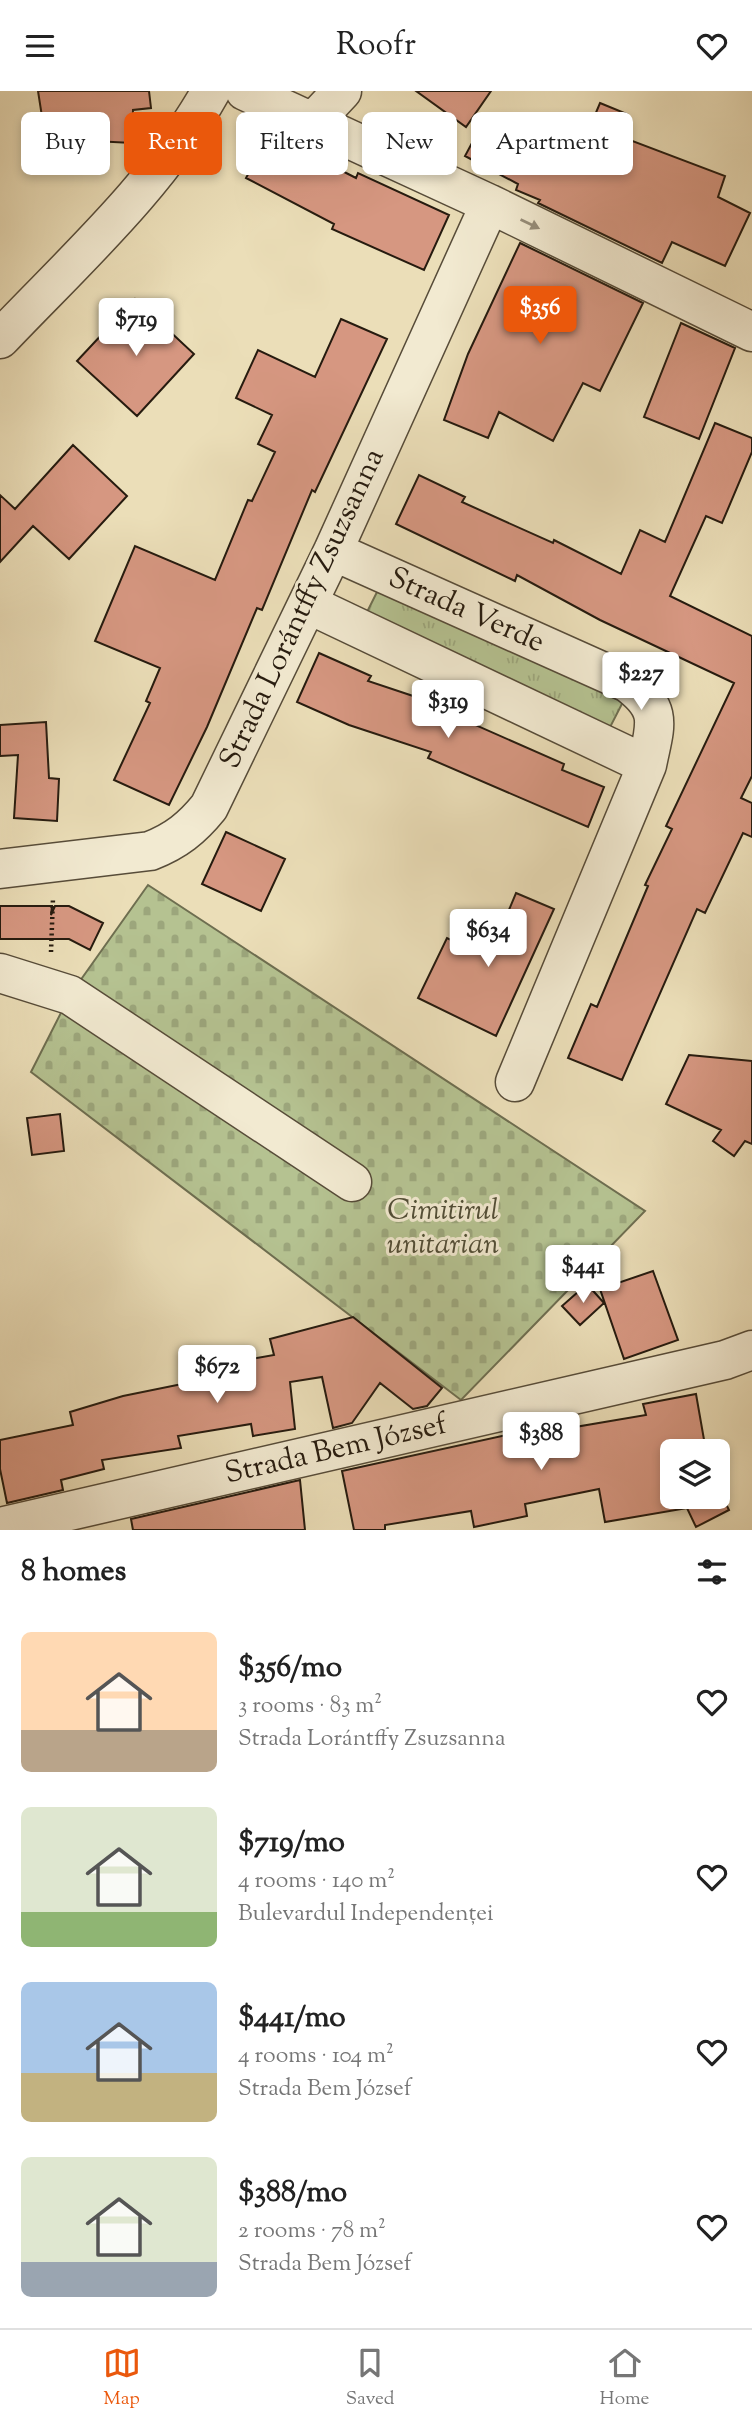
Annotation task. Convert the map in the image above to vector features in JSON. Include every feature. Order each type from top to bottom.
[{"type":"street","points":[[0,338],[124,209],[162,165],[211,91]]},
{"type":"street","points":[[245,91],[291,112]]},
{"type":"street","points":[[322,112],[342,91]]},
{"type":"street","points":[[348,138],[752,332]]},
{"type":"street","name":"Strada Lorántffy Zsuzsanna","points":[[0,869],[150,851],[173,843],[192,827],[209,807],[333,551],[490,204]]},
{"type":"street","name":"Strada Verde","points":[[333,551],[628,683],[645,696],[654,709],[655,725],[647,765],[515,1081]]},
{"type":"street","name":"Strada Verde","points":[[308,604],[647,765]]},
{"type":"street","points":[[0,973],[70,995],[352,1182]]},
{"type":"street","name":"Strada Bem József","points":[[0,1527],[725,1360],[752,1350]]},
{"type":"path","points":[[42,986],[52,947],[54,862]]},
{"type":"green space","points":[[379,588],[625,698],[606,735],[363,620]]},
{"type":"green space","name":"Cimitirul unitarian","points":[[148,885],[645,1211],[461,1400],[31,1072],[70,995]]},
{"type":"building","points":[[38,91],[149,91],[151,108],[124,112],[124,143],[110,142],[110,112],[41,112]]},
{"type":"building","points":[[416,91],[491,91],[476,112],[471,112],[471,120],[466,127],[457,121],[457,112],[445,112]]},
{"type":"building","points":[[600,103],[622,112],[596,112]]},
{"type":"building","points":[[633,141],[725,176],[718,197],[750,213],[725,266],[672,242],[662,263],[538,203],[540,200],[516,190],[518,184],[501,175],[633,175]]},
{"type":"building","points":[[471,145],[471,159],[465,156]]},
{"type":"building","points":[[358,173],[449,215],[424,270],[332,229],[334,224],[246,178],[248,175],[348,174],[356,178]]},
{"type":"building","points":[[520,243],[643,303],[600,391],[583,383],[553,441],[499,412],[488,438],[444,420],[468,354]]},
{"type":"building","points":[[135,299],[194,354],[137,416],[77,361]]},
{"type":"building","points":[[341,319],[387,339],[315,492],[312,490],[262,610],[257,608],[207,727],[169,805],[114,780],[150,703],[146,701],[160,668],[95,641],[135,546],[215,580],[248,500],[252,501],[275,452],[258,444],[272,415],[236,398],[258,350],[315,377]]},
{"type":"building","points":[[681,323],[735,348],[699,439],[644,417]]},
{"type":"building","points":[[715,423],[752,438],[752,452],[722,523],[706,516],[670,596],[752,636],[752,776],[741,798],[752,803],[752,837],[743,833],[705,913],[697,909],[622,1080],[568,1058],[591,1004],[597,1007],[648,886],[645,885],[672,829],[666,826],[734,683],[600,620],[517,575],[515,581],[396,524],[419,475],[465,497],[462,502],[553,543],[554,540],[621,574],[640,530],[665,542]]},
{"type":"building","points":[[73,445],[127,496],[69,559],[33,526],[0,562],[0,495],[15,509]]},
{"type":"building","points":[[319,653],[371,676],[368,681],[431,702],[430,705],[564,764],[562,770],[604,787],[588,827],[428,758],[431,752],[349,725],[297,702]]},
{"type":"building","points":[[46,722],[49,778],[59,779],[57,821],[14,818],[18,755],[0,756],[0,725]]},
{"type":"building","points":[[226,832],[285,859],[261,911],[202,884]]},
{"type":"building","points":[[516,893],[554,909],[496,1036],[418,998],[447,938],[489,958]]},
{"type":"building","points":[[0,906],[52,906],[51,915],[55,906],[69,906],[103,923],[90,950],[69,939],[0,939]]},
{"type":"building","points":[[689,1055],[752,1061],[752,1144],[745,1141],[734,1156],[713,1141],[721,1130],[666,1104]]},
{"type":"building","points":[[60,1114],[64,1151],[32,1155],[27,1118]]},
{"type":"building","points":[[653,1271],[678,1340],[624,1359],[600,1289]]},
{"type":"building","points":[[587,1284],[604,1303],[580,1325],[562,1306]]},
{"type":"building","points":[[353,1317],[442,1388],[427,1406],[413,1409],[380,1383],[352,1423],[333,1428],[322,1377],[290,1382],[295,1429],[253,1436],[251,1424],[178,1436],[181,1448],[102,1460],[104,1469],[61,1480],[63,1490],[7,1503],[0,1469],[0,1440],[73,1425],[70,1412],[123,1396],[192,1382],[190,1370],[274,1355],[270,1339]]},
{"type":"building","points":[[696,1394],[704,1439],[660,1439],[660,1509],[681,1509],[605,1522],[599,1489],[525,1504],[527,1516],[474,1527],[471,1511],[385,1525],[385,1530],[354,1530],[342,1471],[568,1423],[569,1428],[646,1415],[643,1404]]},
{"type":"building","points":[[300,1480],[305,1530],[133,1530],[131,1519]]},
{"type":"building","points":[[687,1509],[728,1509],[729,1510],[696,1527]]}]
